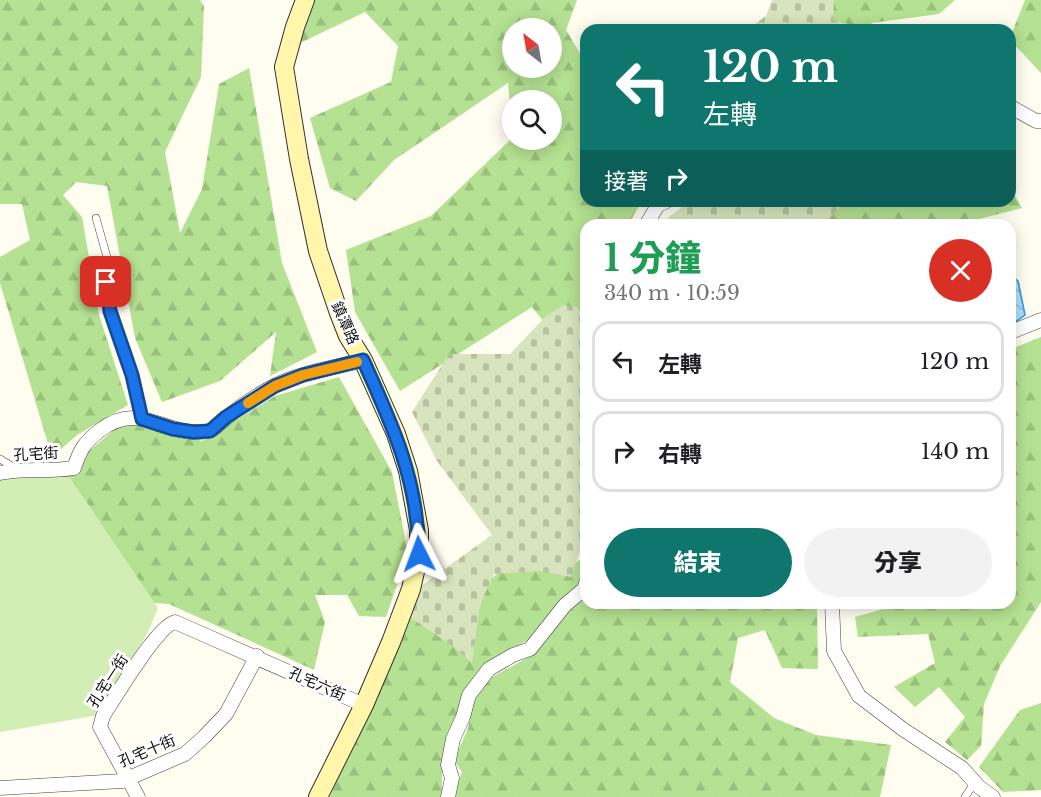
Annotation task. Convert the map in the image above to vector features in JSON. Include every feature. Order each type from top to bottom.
[{"type":"street","name":"鎮潭路","points":[[305,0],[284,67],[289,107],[318,251],[348,336],[363,360],[396,434],[408,471],[416,513],[419,554],[411,589],[364,705]]},
{"type":"street","points":[[1016,110],[1036,121],[1041,121]]},
{"type":"street","points":[[1016,330],[1041,320]]},
{"type":"street","points":[[142,419],[173,429],[194,432],[210,431],[226,417],[275,386],[303,375],[363,360]]},
{"type":"street","name":"孔宅街","points":[[0,473],[17,470],[55,471],[74,468],[80,448],[107,425],[127,417],[142,419]]},
{"type":"street","points":[[448,797],[452,778],[448,765],[453,739],[463,717],[469,695],[489,669],[513,655],[530,649],[549,624],[580,593]]},
{"type":"street","points":[[832,609],[834,651],[859,696],[904,730],[962,768],[993,797]]},
{"type":"street","name":"孔宅六街","points":[[175,622],[257,656],[364,705],[318,797]]},
{"type":"street","name":"孔宅一街","points":[[138,797],[100,727],[103,716],[156,638],[170,623],[175,622]]},
{"type":"street","name":"孔宅十街","points":[[0,788],[61,786],[128,778],[185,754],[226,714],[257,656]]},
{"type":"lane","points":[[96,218],[107,257],[107,296],[110,311],[132,375],[142,419]]},
{"type":"lane","points":[[0,459],[17,470]]},
{"type":"lane","points":[[965,797],[975,782]]},
{"type":"green space","points":[[0,0],[200,0],[204,6],[201,77],[165,152],[180,233],[202,189],[219,84],[249,68],[282,263],[317,352],[270,376],[276,332],[220,381],[162,402],[135,338],[107,186],[76,182],[63,195],[82,217],[99,315],[128,405],[77,435],[52,457],[0,283],[0,257],[30,240],[22,204],[0,204]]},
{"type":"green space","points":[[313,0],[577,0],[566,30],[580,53],[580,207],[638,207],[632,219],[580,219],[580,340],[574,359],[532,307],[400,391],[355,312],[346,250],[431,216],[502,148],[502,150],[562,150],[562,90],[509,90],[508,83],[394,160],[356,201],[330,188],[310,118],[391,82],[398,46],[365,12],[298,44]]},
{"type":"green space","points":[[772,0],[834,0],[833,20],[849,24],[755,24],[766,16]]},
{"type":"green space","points":[[805,0],[955,0],[939,14],[871,24],[802,24]]},
{"type":"green space","points":[[1025,0],[1041,0],[1041,73],[1016,46],[1015,24]]},
{"type":"green space","points":[[1016,197],[1022,208],[979,219],[779,219],[784,207],[1016,207]]},
{"type":"green space","points":[[682,207],[840,207],[829,219],[668,219]]},
{"type":"green space","points":[[564,305],[577,307],[580,312],[580,551],[571,577],[539,571],[494,574],[480,604],[472,663],[454,647],[411,618],[422,585],[492,535],[437,461],[412,412],[449,354],[510,354],[546,316]]},
{"type":"green space","points":[[1041,337],[1041,602],[1000,666],[984,704],[981,746],[967,760],[945,742],[965,717],[939,687],[915,707],[894,687],[935,663],[928,634],[858,637],[855,617],[883,609],[1016,609],[1016,347]]},
{"type":"green space","points":[[339,377],[392,472],[408,553],[386,617],[359,616],[347,595],[315,595],[325,622],[314,670],[169,604],[142,602],[37,477],[81,469],[89,451],[120,425],[133,425],[202,441],[275,396]]},
{"type":"green space","points":[[63,467],[158,608],[148,632],[99,715],[0,732],[0,471]]},
{"type":"green space","points":[[580,560],[580,582],[544,624],[526,641],[483,665],[455,718],[442,773],[442,797],[330,797],[414,600],[445,620],[466,648],[488,581],[509,565],[566,570]]},
{"type":"green space","points":[[580,600],[580,609],[817,609],[818,669],[782,668],[765,630],[738,638],[730,682],[774,718],[816,735],[891,745],[880,797],[453,797],[462,772],[454,761],[468,728],[473,704],[485,681],[527,658]]},
{"type":"green space","points":[[1041,703],[1041,790],[1003,792],[979,767],[1020,710]]},
{"type":"water","points":[[1016,280],[1025,315],[1016,321]]},
{"type":"slow traffic","points":[[248,403],[275,386],[303,375],[357,362]]},
{"type":"route","points":[[106,282],[110,311],[132,375],[142,419],[173,429],[194,432],[210,431],[226,417],[275,386],[303,375],[363,360],[396,434],[408,471],[419,530],[419,554]]}]
